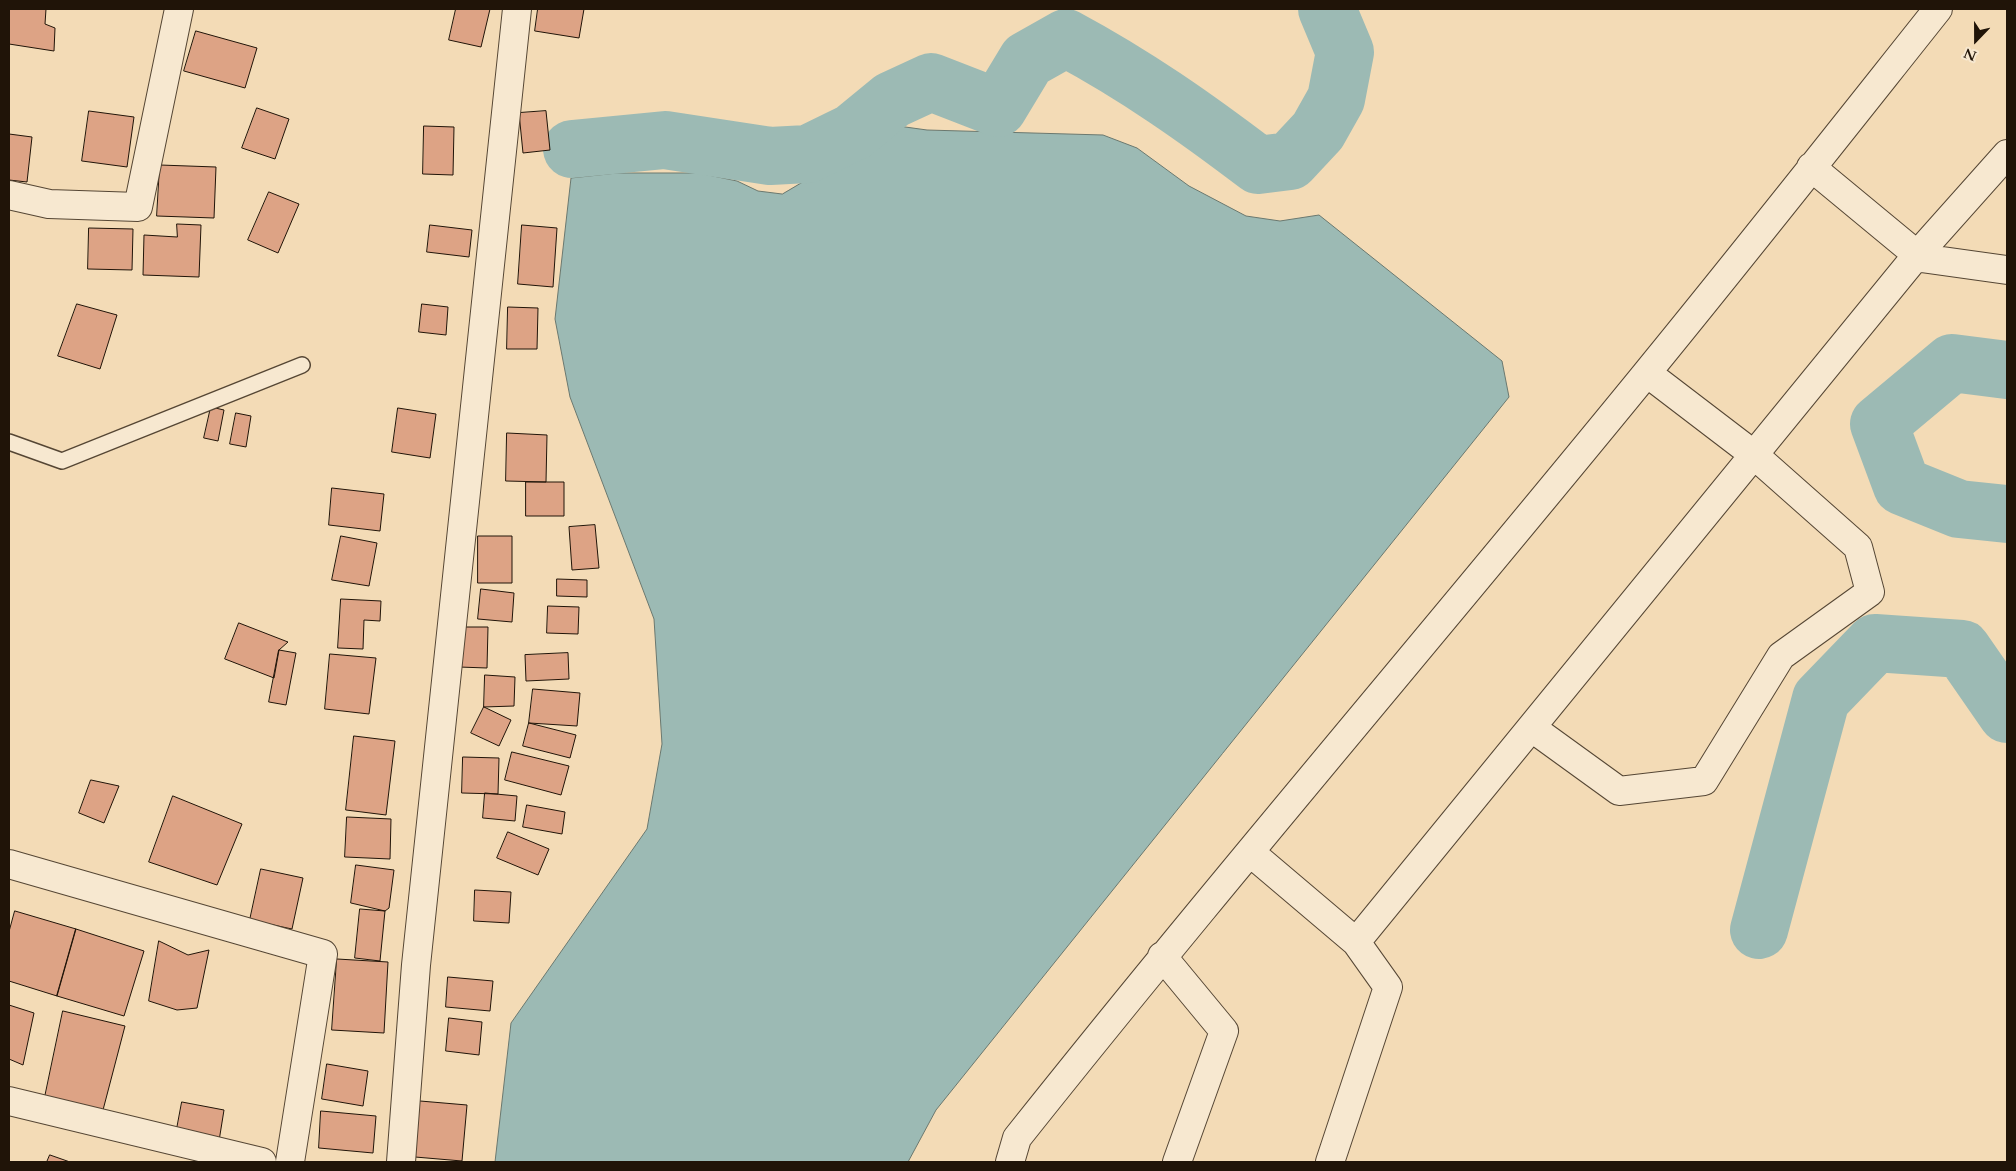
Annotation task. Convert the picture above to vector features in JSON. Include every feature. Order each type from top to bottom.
[{"type":"street","points":[[9,195],[49,204],[138,207],[179,9]]},
{"type":"street","points":[[401,1162],[416,965],[517,9]]},
{"type":"street","points":[[1010,1162],[1017,1138],[1162,956],[1251,853],[1647,373],[1938,9]]},
{"type":"street","points":[[1356,942],[1532,728],[1752,454],[1917,255],[2007,154]]},
{"type":"street","points":[[1812,167],[1917,255],[2007,270]]},
{"type":"street","points":[[1532,728],[1620,791],[1704,781],[1781,656],[1870,592],[1858,547],[1752,454],[1647,373]]},
{"type":"street","points":[[1251,853],[1356,942],[1388,987],[1330,1162]]},
{"type":"street","points":[[9,864],[323,954],[290,1162]]},
{"type":"street","points":[[1162,956],[1224,1031],[1177,1162]]},
{"type":"street","points":[[9,1101],[262,1162]]},
{"type":"lane","points":[[9,442],[62,461],[302,365]]},
{"type":"water","points":[[898,126],[927,130],[1103,135],[1137,148],[1189,186],[1246,216],[1280,221],[1319,215],[1502,361],[1509,397],[936,1110],[908,1162],[495,1162],[511,1023],[647,829],[662,744],[654,619],[570,397],[555,319],[571,178],[617,173],[699,173],[737,181],[758,191],[782,194]]},
{"type":"building","points":[[9,9],[46,9],[45,24],[55,28],[54,51],[9,44]]},
{"type":"building","points":[[456,9],[490,9],[481,47],[449,40]]},
{"type":"building","points":[[538,9],[584,9],[579,38],[535,31]]},
{"type":"building","points":[[196,31],[257,48],[245,88],[184,71]]},
{"type":"building","points":[[257,108],[289,119],[275,159],[242,148]]},
{"type":"building","points":[[89,111],[134,117],[127,167],[82,161]]},
{"type":"building","points":[[546,111],[550,150],[523,153],[519,113]]},
{"type":"building","points":[[424,126],[454,127],[453,175],[423,174]]},
{"type":"building","points":[[9,134],[32,137],[27,182],[9,180]]},
{"type":"building","points":[[160,165],[216,167],[214,218],[157,216]]},
{"type":"building","points":[[269,192],[299,204],[278,253],[248,240]]},
{"type":"building","points":[[177,224],[201,225],[199,277],[143,275],[144,235],[177,237]]},
{"type":"building","points":[[430,225],[472,230],[469,257],[427,252]]},
{"type":"building","points":[[522,225],[557,228],[553,287],[518,284]]},
{"type":"building","points":[[89,228],[133,229],[132,270],[88,269]]},
{"type":"building","points":[[77,304],[117,315],[100,369],[58,356]]},
{"type":"building","points":[[422,304],[448,307],[446,335],[419,332]]},
{"type":"building","points":[[508,307],[538,308],[537,349],[507,349]]},
{"type":"building","points":[[211,407],[224,410],[218,441],[204,438]]},
{"type":"building","points":[[398,408],[436,414],[430,458],[392,452]]},
{"type":"building","points":[[236,413],[251,416],[246,447],[230,444]]},
{"type":"building","points":[[507,433],[547,435],[546,482],[506,481]]},
{"type":"building","points":[[526,482],[564,482],[564,516],[526,516]]},
{"type":"building","points":[[332,488],[384,494],[380,531],[329,525]]},
{"type":"building","points":[[595,525],[599,568],[572,570],[569,527]]},
{"type":"building","points":[[341,536],[377,543],[369,586],[332,580]]},
{"type":"building","points":[[478,536],[512,536],[512,583],[478,583]]},
{"type":"building","points":[[557,579],[587,580],[587,597],[557,596]]},
{"type":"building","points":[[481,589],[514,593],[512,622],[478,619]]},
{"type":"building","points":[[341,599],[381,601],[380,621],[364,620],[363,649],[338,648]]},
{"type":"building","points":[[548,606],[579,607],[578,634],[547,633]]},
{"type":"building","points":[[239,623],[288,642],[279,650],[274,678],[225,659]]},
{"type":"building","points":[[461,627],[488,627],[487,668],[459,667]]},
{"type":"building","points":[[279,650],[296,653],[286,705],[269,702]]},
{"type":"building","points":[[568,653],[569,679],[526,681],[525,655]]},
{"type":"building","points":[[330,654],[376,658],[369,714],[325,709]]},
{"type":"building","points":[[485,675],[515,677],[514,706],[484,707]]},
{"type":"building","points":[[533,689],[580,693],[577,726],[529,723]]},
{"type":"building","points":[[484,707],[511,720],[499,746],[471,733]]},
{"type":"building","points":[[529,723],[576,735],[570,758],[523,746]]},
{"type":"building","points":[[354,736],[395,741],[386,815],[346,810]]},
{"type":"building","points":[[512,752],[569,766],[561,795],[505,780]]},
{"type":"building","points":[[463,757],[499,758],[498,794],[462,793]]},
{"type":"building","points":[[91,780],[119,786],[104,823],[79,813]]},
{"type":"building","points":[[485,793],[517,796],[515,821],[483,818]]},
{"type":"building","points":[[173,796],[242,824],[217,885],[149,862]]},
{"type":"building","points":[[527,805],[565,812],[562,834],[523,827]]},
{"type":"building","points":[[347,817],[391,819],[390,859],[345,857]]},
{"type":"building","points":[[508,832],[549,849],[538,875],[497,858]]},
{"type":"building","points":[[356,865],[394,870],[389,908],[385,911],[351,903]]},
{"type":"building","points":[[261,869],[303,878],[292,929],[250,920]]},
{"type":"building","points":[[475,890],[511,892],[509,923],[474,921]]},
{"type":"building","points":[[360,909],[385,911],[380,961],[355,958]]},
{"type":"building","points":[[15,911],[76,929],[57,996],[9,981],[9,932]]},
{"type":"building","points":[[76,929],[144,951],[124,1016],[57,996]]},
{"type":"building","points":[[159,941],[188,955],[209,950],[197,1008],[177,1010],[149,1001]]},
{"type":"building","points":[[337,959],[388,962],[384,1033],[332,1030]]},
{"type":"building","points":[[448,977],[493,981],[490,1011],[446,1007]]},
{"type":"building","points":[[9,1005],[34,1013],[23,1065],[9,1059]]},
{"type":"building","points":[[63,1011],[125,1026],[103,1110],[45,1097]]},
{"type":"building","points":[[449,1018],[482,1022],[479,1055],[446,1051]]},
{"type":"building","points":[[327,1064],[368,1071],[363,1106],[322,1099]]},
{"type":"building","points":[[420,1101],[467,1105],[462,1161],[415,1157]]},
{"type":"building","points":[[182,1102],[224,1110],[219,1141],[176,1134]]},
{"type":"building","points":[[321,1111],[376,1116],[373,1153],[319,1148]]},
{"type":"building","points":[[50,1155],[70,1162],[47,1162]]},
{"type":"waterway","points":[[572,149],[665,140],[770,156],[808,154],[853,132],[892,100],[931,82],[998,108],[1027,60],[1066,38],[1164,97],[1258,165],[1290,161],[1318,131],[1336,99],[1345,52],[1327,9]]},
{"type":"waterway","points":[[2007,370],[1952,363],[1879,424],[1902,486],[1959,509],[2007,514]]},
{"type":"waterway","points":[[1759,930],[1821,699],[1875,643],[1962,649],[2007,714]]}]
